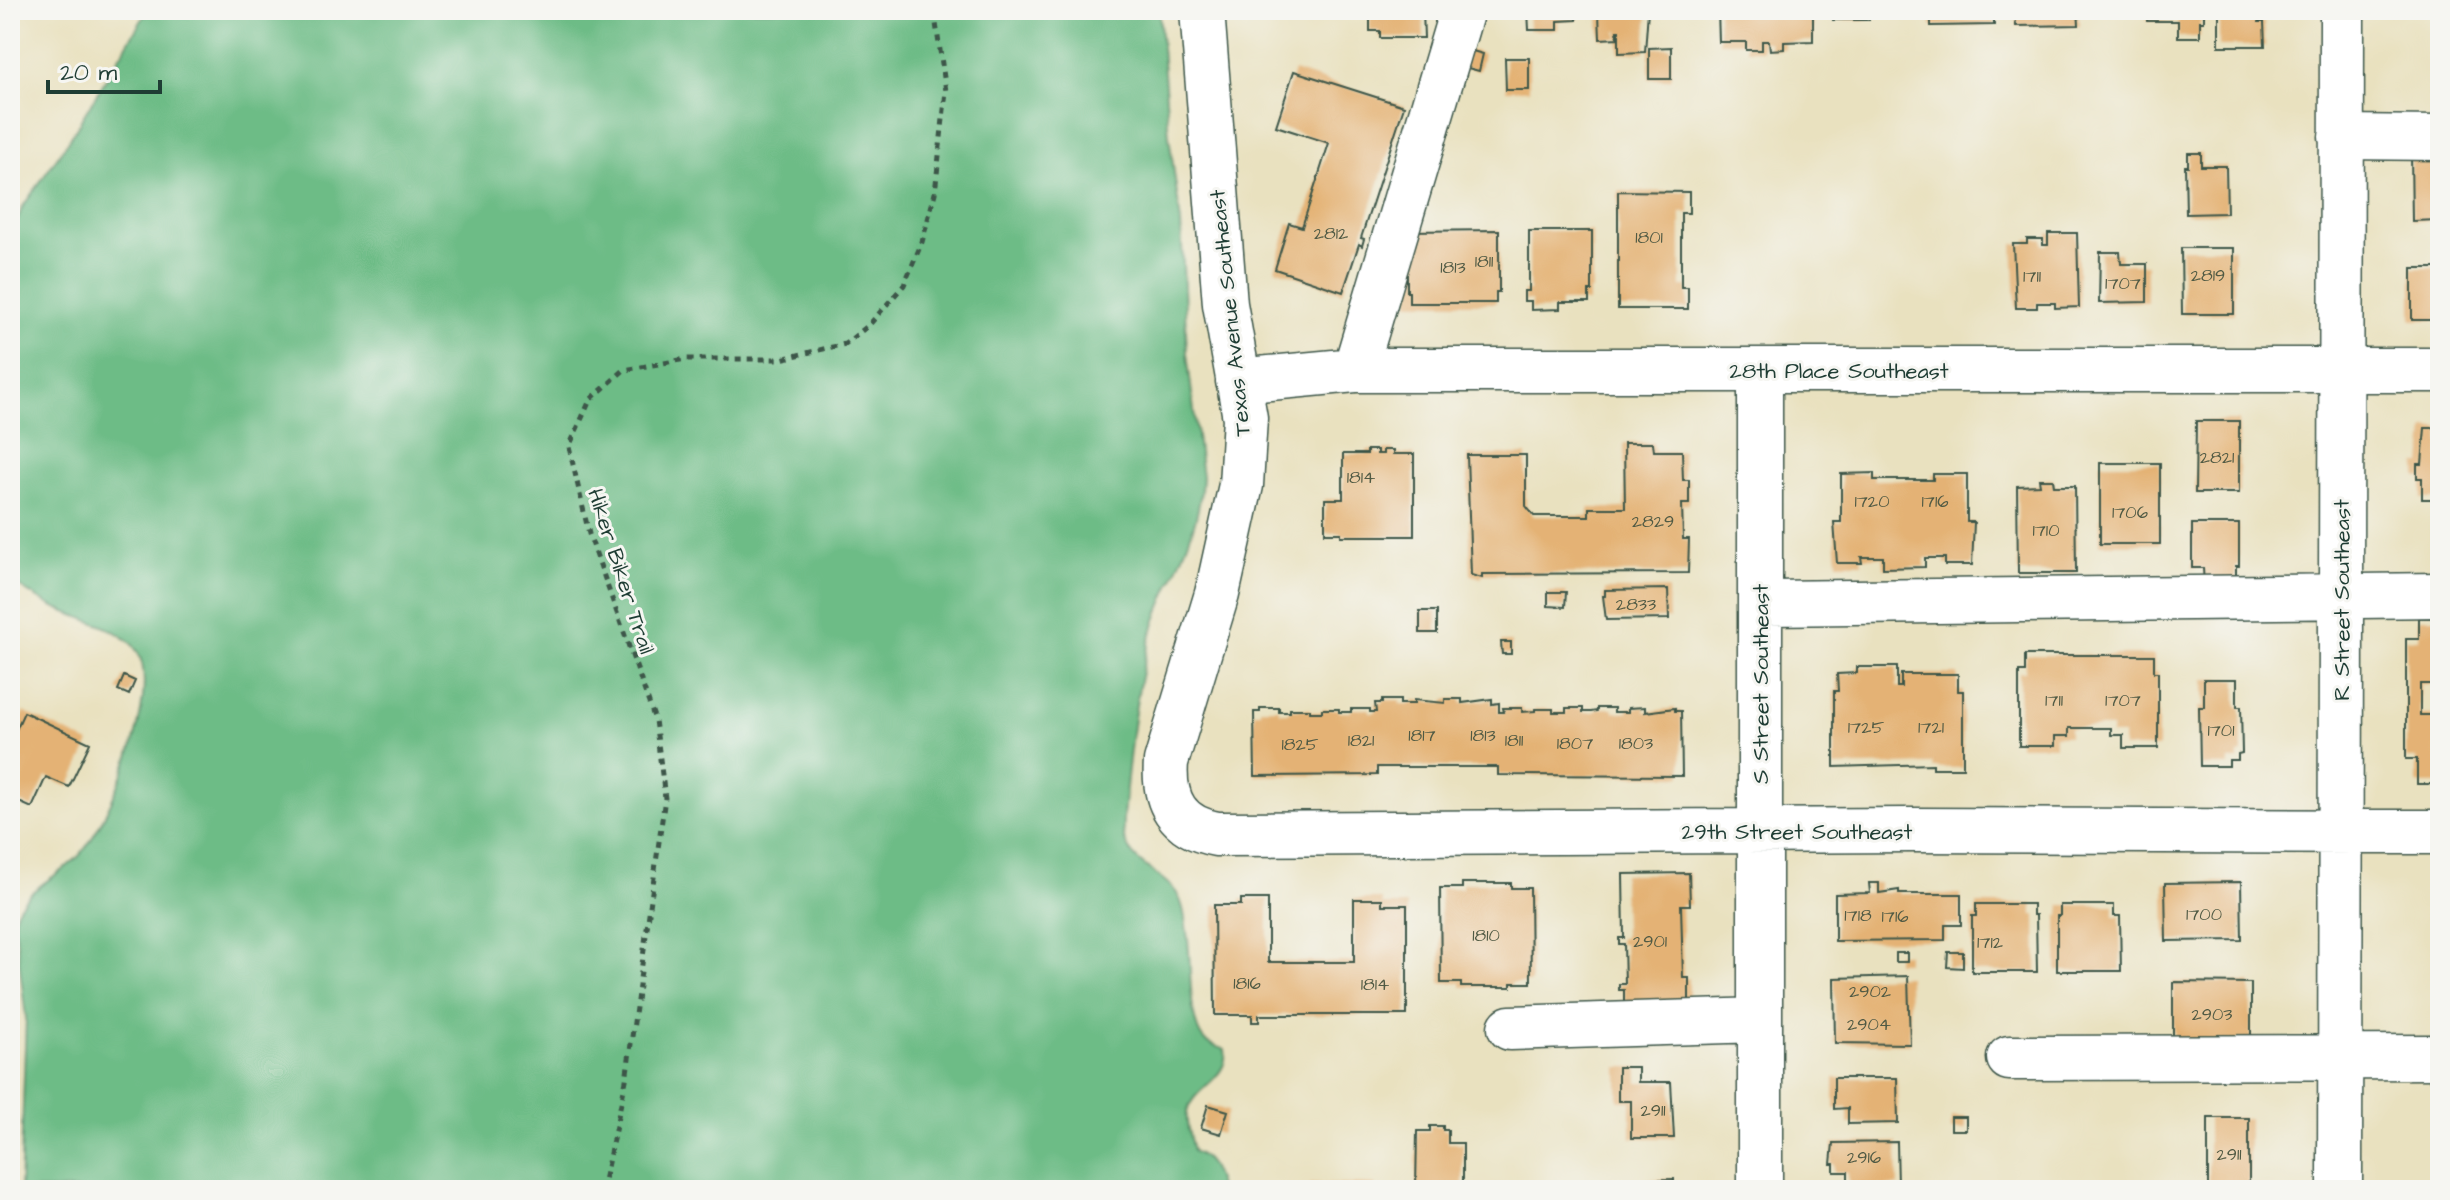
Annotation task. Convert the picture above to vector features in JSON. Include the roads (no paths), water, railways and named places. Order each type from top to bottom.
[{"type":"street","name":"Texas Avenue Southeast","points":[[1170,798],[1165,777],[1166,762],[1217,594],[1241,485],[1245,418],[1225,304],[1202,10]]},
{"type":"street","points":[[1355,370],[1462,10]]},
{"type":"street","name":"R Street Southeast","points":[[2340,1190],[2342,10]]},
{"type":"street","points":[[2341,137],[2440,138]]},
{"type":"street","name":"28th Place Southeast","points":[[1238,381],[1355,370],[2440,370]]},
{"type":"street","name":"S Street Southeast","points":[[1760,370],[1760,1190]]},
{"type":"street","points":[[1760,603],[2440,595]]},
{"type":"street","name":"29th Street Southeast","points":[[1170,798],[1178,816],[1189,825],[1217,834],[2440,832]]},
{"type":"street","points":[[1510,1028],[1760,1020]]},
{"type":"street","points":[[2009,1058],[2440,1057]]}]
